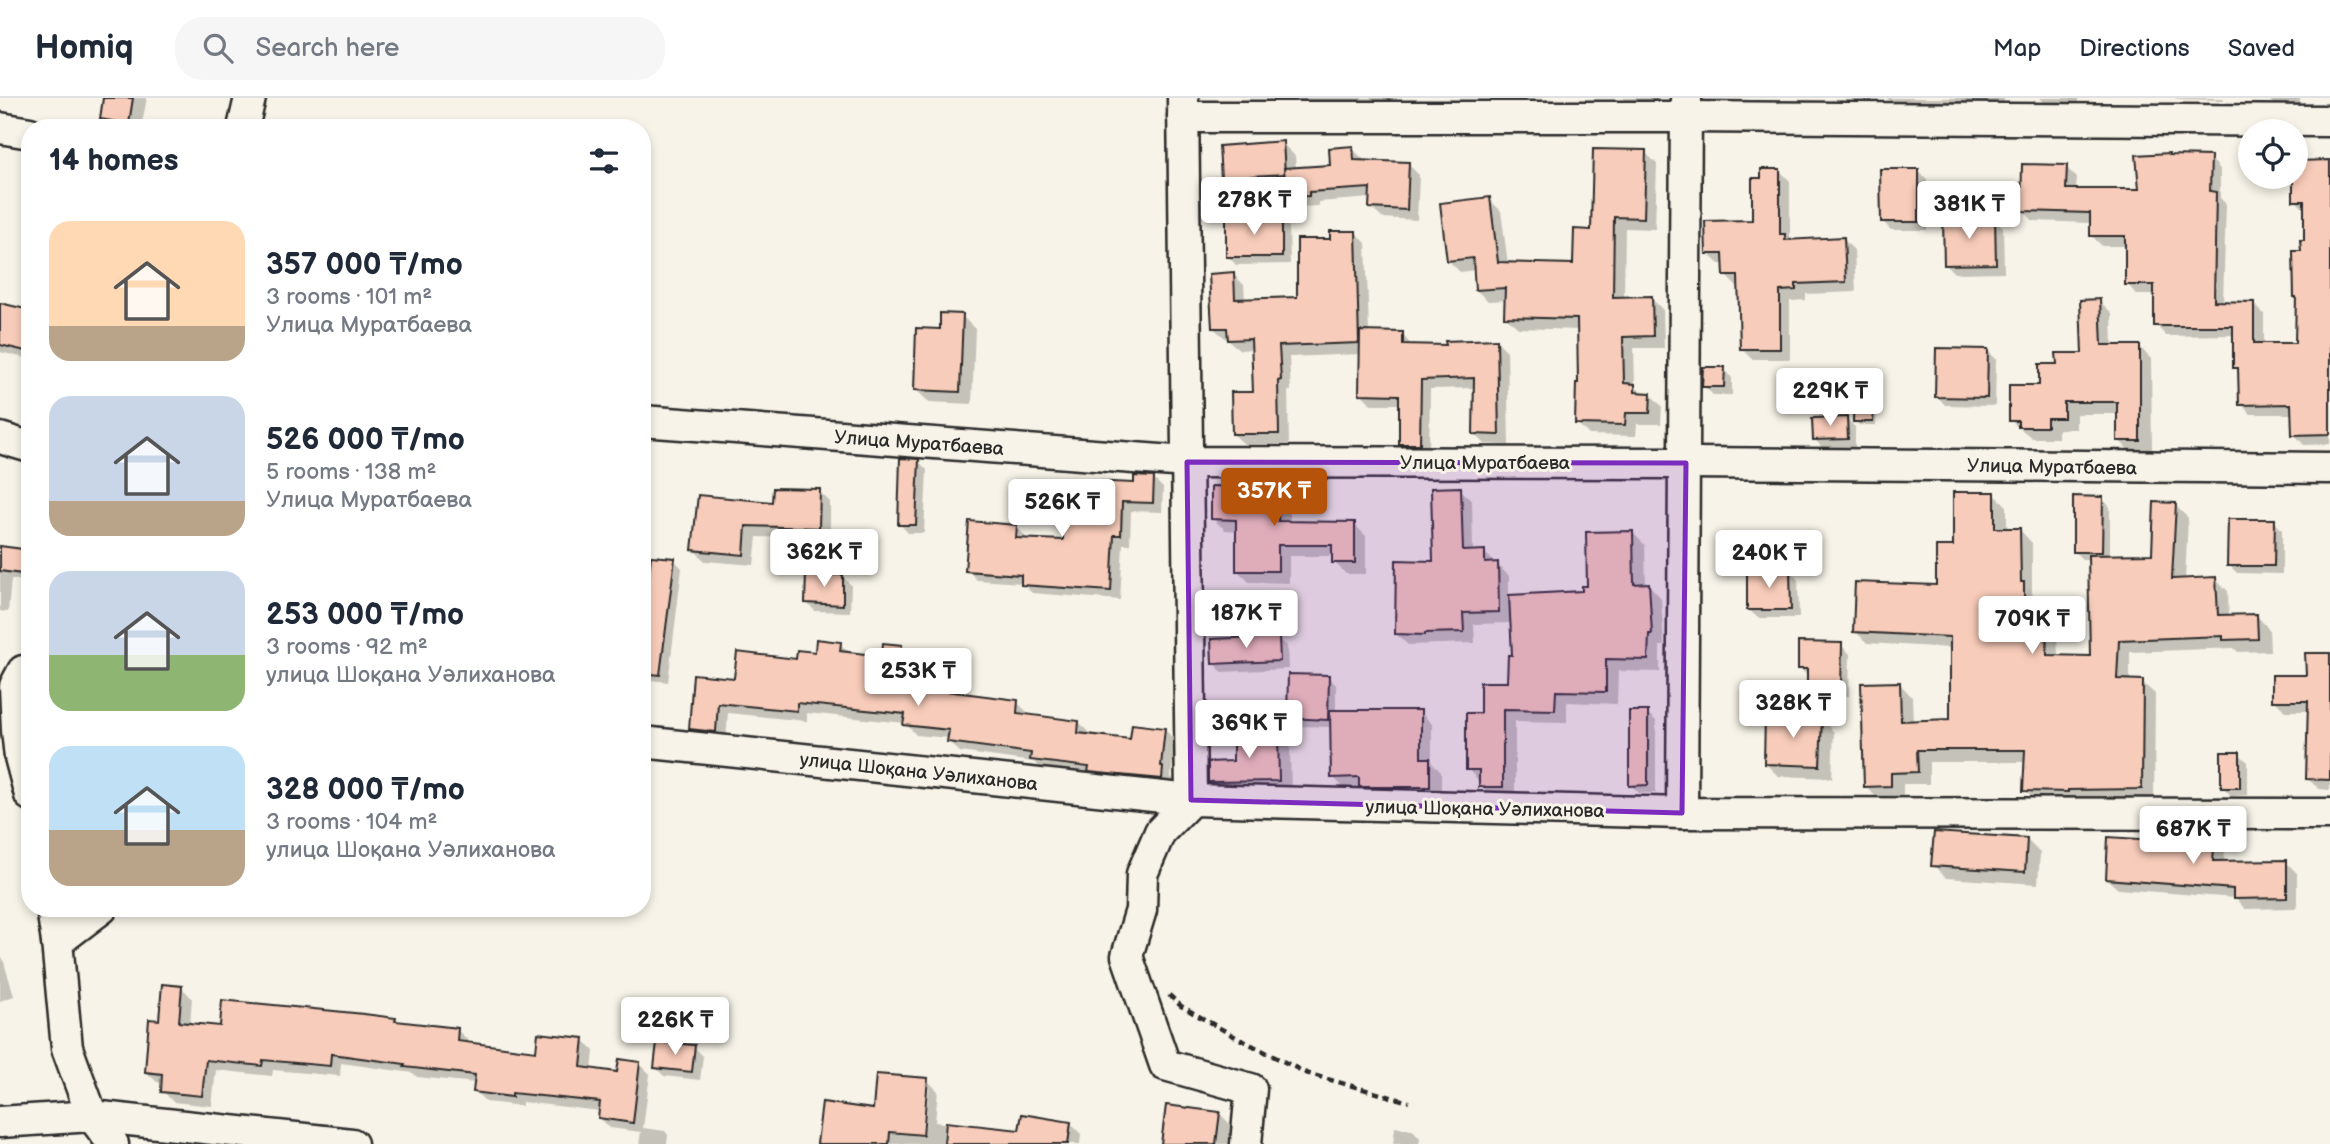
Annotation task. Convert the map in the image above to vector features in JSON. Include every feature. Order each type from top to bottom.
[{"type":"street","points":[[245,119],[250,98]]},
{"type":"street","points":[[1682,813],[1686,107]]},
{"type":"street","points":[[1246,1144],[1251,1089],[1166,1065],[1127,956],[1141,910],[1142,874],[1160,832],[1191,800],[1183,108],[1686,107],[2330,121]]},
{"type":"street","points":[[0,128],[21,132]]},
{"type":"street","name":"Улица Муратбаева","points":[[651,422],[1187,462],[2330,468]]},
{"type":"street","points":[[0,438],[21,444]]},
{"type":"street","points":[[18,670],[15,686],[21,761]]},
{"type":"street","name":"улица Шоқана Уәлиханова","points":[[651,743],[1191,800],[1682,813],[2330,814]]},
{"type":"street","points":[[53,917],[67,1048],[92,1116],[113,1144]]},
{"type":"street","points":[[57,942],[90,917]]},
{"type":"street","points":[[0,1122],[92,1116],[352,1144]]},
{"type":"path","points":[[1163,989],[1181,1006],[1306,1073],[1409,1102]]},
{"type":"highlighted area","points":[[1187,462],[1686,463],[1682,813],[1191,800]]},
{"type":"building","points":[[103,98],[133,98],[130,119],[100,119]]},
{"type":"building","points":[[1283,141],[1285,174],[1221,178],[1219,146]]},
{"type":"building","points":[[1353,146],[1354,160],[1409,162],[1407,210],[1369,208],[1370,188],[1309,192],[1309,196],[1286,197],[1284,168],[1330,165],[1329,148]]},
{"type":"building","points":[[1593,149],[1646,150],[1644,218],[1614,217],[1613,297],[1652,296],[1653,336],[1623,337],[1624,383],[1635,384],[1635,392],[1651,393],[1650,413],[1626,413],[1625,425],[1575,424],[1578,383],[1577,319],[1504,317],[1505,288],[1475,290],[1473,258],[1447,261],[1440,203],[1490,197],[1498,262],[1573,264],[1574,229],[1591,230]]},
{"type":"building","points":[[2169,153],[2211,156],[2210,191],[2216,192],[2214,301],[2254,302],[2254,343],[2295,343],[2293,251],[2301,251],[2300,240],[2304,240],[2304,201],[2293,201],[2293,189],[2308,189],[2308,161],[2330,160],[2330,434],[2292,435],[2291,404],[2239,405],[2238,368],[2233,368],[2233,326],[2154,326],[2154,285],[2125,285],[2125,236],[2090,236],[2090,213],[2021,211],[2022,164],[2067,165],[2066,189],[2139,189],[2136,155]]},
{"type":"building","points":[[1761,169],[1780,169],[1780,234],[1785,234],[1785,240],[1844,237],[1846,282],[1796,284],[1796,290],[1780,291],[1780,349],[1740,349],[1738,276],[1724,276],[1723,254],[1706,254],[1705,221],[1752,220],[1752,178],[1761,178]]},
{"type":"building","points":[[1880,169],[1919,169],[1919,222],[1881,222]]},
{"type":"building","points":[[1226,216],[1282,216],[1282,257],[1226,257]]},
{"type":"building","points":[[1995,217],[1996,264],[1944,265],[1943,218]]},
{"type":"building","points":[[1330,231],[1356,231],[1359,343],[1279,346],[1279,434],[1232,434],[1231,392],[1253,392],[1251,339],[1228,340],[1227,328],[1212,328],[1209,274],[1234,272],[1235,299],[1297,297],[1297,239],[1330,239]]},
{"type":"building","points":[[2100,299],[2102,345],[2140,345],[2140,441],[2117,441],[2117,402],[2064,402],[2064,418],[2047,418],[2047,427],[2018,427],[2018,421],[2009,421],[2009,385],[2039,385],[2039,364],[2057,364],[2056,353],[2082,353],[2080,300]]},
{"type":"building","points":[[0,303],[21,308],[21,350],[0,345]]},
{"type":"building","points":[[940,313],[963,314],[960,392],[914,390],[916,328],[940,329]]},
{"type":"building","points":[[1360,331],[1403,332],[1403,344],[1446,345],[1445,341],[1497,339],[1499,435],[1473,434],[1474,378],[1421,380],[1420,444],[1399,444],[1399,395],[1359,394]]},
{"type":"building","points":[[1936,348],[1988,349],[1987,398],[1935,397]]},
{"type":"building","points":[[1703,367],[1725,367],[1724,387],[1702,387]]},
{"type":"building","points":[[1854,391],[1874,391],[1873,422],[1853,422]]},
{"type":"building","points":[[1847,417],[1848,439],[1813,440],[1812,418]]},
{"type":"building","points":[[900,458],[919,459],[916,525],[898,525]]},
{"type":"building","points":[[1134,476],[1154,477],[1153,503],[1122,502],[1121,535],[1114,535],[1111,591],[1021,585],[1021,575],[965,571],[969,521],[1017,525],[1016,538],[1063,540],[1065,480],[1134,483]]},
{"type":"building","points":[[1211,486],[1279,487],[1278,521],[1355,522],[1355,563],[1332,563],[1332,545],[1278,545],[1278,571],[1236,571],[1236,520],[1211,519]]},
{"type":"building","points":[[1461,487],[1463,551],[1485,550],[1485,563],[1498,562],[1499,612],[1463,613],[1464,632],[1395,634],[1396,560],[1433,561],[1431,488]]},
{"type":"building","points":[[773,488],[820,489],[819,528],[746,526],[744,555],[692,550],[698,495],[772,502]]},
{"type":"building","points":[[1953,492],[1995,492],[1995,528],[2020,528],[2024,598],[2045,597],[2047,655],[2090,656],[2088,555],[2152,554],[2154,502],[2176,503],[2172,579],[2216,577],[2218,615],[2257,614],[2258,639],[2223,640],[2223,636],[2119,640],[2117,679],[2143,680],[2142,789],[2023,791],[2025,750],[1917,750],[1918,772],[1891,773],[1891,786],[1864,787],[1861,683],[1900,682],[1901,721],[1950,719],[1950,637],[1853,632],[1855,582],[1936,585],[1936,546],[1953,546]]},
{"type":"building","points":[[2073,496],[2103,497],[2102,552],[2073,552]]},
{"type":"building","points":[[2228,519],[2275,519],[2274,566],[2227,566]]},
{"type":"building","points":[[1633,531],[1634,584],[1649,583],[1652,634],[1649,634],[1648,660],[1606,659],[1606,692],[1556,691],[1555,710],[1503,709],[1503,787],[1479,787],[1479,770],[1466,770],[1466,713],[1480,713],[1480,682],[1507,682],[1508,655],[1512,655],[1509,595],[1582,591],[1582,586],[1587,586],[1586,532]]},
{"type":"building","points":[[0,546],[21,549],[21,574],[0,571]]},
{"type":"building","points":[[651,556],[675,558],[660,675],[651,674]]},
{"type":"building","points":[[1747,570],[1790,570],[1791,610],[1747,610]]},
{"type":"building","points":[[806,574],[843,575],[843,605],[805,603]]},
{"type":"building","points":[[1279,636],[1280,661],[1212,664],[1211,639]]},
{"type":"building","points":[[816,639],[841,642],[840,651],[882,656],[883,643],[902,645],[899,673],[925,675],[923,685],[947,687],[947,691],[1018,700],[1017,713],[1079,721],[1078,733],[1130,739],[1132,724],[1165,728],[1162,779],[1088,772],[1089,767],[1030,760],[1031,753],[947,742],[949,730],[903,725],[905,714],[797,703],[797,711],[718,703],[716,732],[689,729],[693,674],[734,678],[737,652],[796,659],[797,650],[815,652]]},
{"type":"building","points":[[1798,642],[1842,643],[1841,688],[1807,687],[1807,669],[1798,669]]},
{"type":"building","points":[[2305,653],[2330,653],[2330,780],[2306,779],[2308,701],[2272,701],[2272,675],[2306,675]]},
{"type":"building","points":[[1288,674],[1329,675],[1328,720],[1287,718]]},
{"type":"building","points":[[1330,710],[1421,710],[1421,758],[1430,758],[1430,787],[1359,787],[1359,777],[1331,778]]},
{"type":"building","points":[[1629,711],[1648,711],[1648,785],[1629,786]]},
{"type":"building","points":[[1765,715],[1822,717],[1820,766],[1764,764]]},
{"type":"building","points":[[1278,732],[1279,781],[1208,782],[1208,762],[1233,761],[1233,733]]},
{"type":"building","points":[[2221,752],[2240,752],[2240,788],[2221,788]]},
{"type":"building","points":[[1934,832],[2027,838],[2025,872],[1931,866]]},
{"type":"building","points":[[2156,833],[2215,837],[2213,861],[2287,860],[2287,898],[2233,899],[2233,889],[2106,879],[2108,837],[2155,840]]},
{"type":"building","points":[[162,984],[182,986],[179,1022],[220,1026],[222,1000],[364,1014],[396,1018],[395,1021],[458,1028],[457,1041],[536,1051],[538,1033],[584,1038],[581,1067],[617,1072],[619,1059],[640,1062],[633,1123],[598,1118],[600,1102],[473,1092],[475,1075],[404,1067],[405,1064],[331,1054],[330,1066],[263,1060],[262,1066],[206,1060],[202,1096],[161,1092],[162,1074],[145,1072],[149,1019],[159,1020]]},
{"type":"building","points":[[657,1042],[695,1045],[692,1072],[654,1068]]},
{"type":"building","points":[[876,1074],[928,1078],[923,1135],[890,1132],[889,1144],[817,1144],[822,1102],[873,1109]]},
{"type":"building","points":[[1166,1105],[1220,1112],[1216,1144],[1161,1144]]},
{"type":"building","points":[[1022,1114],[1071,1122],[1068,1144],[944,1144],[946,1122],[1019,1130]]}]
